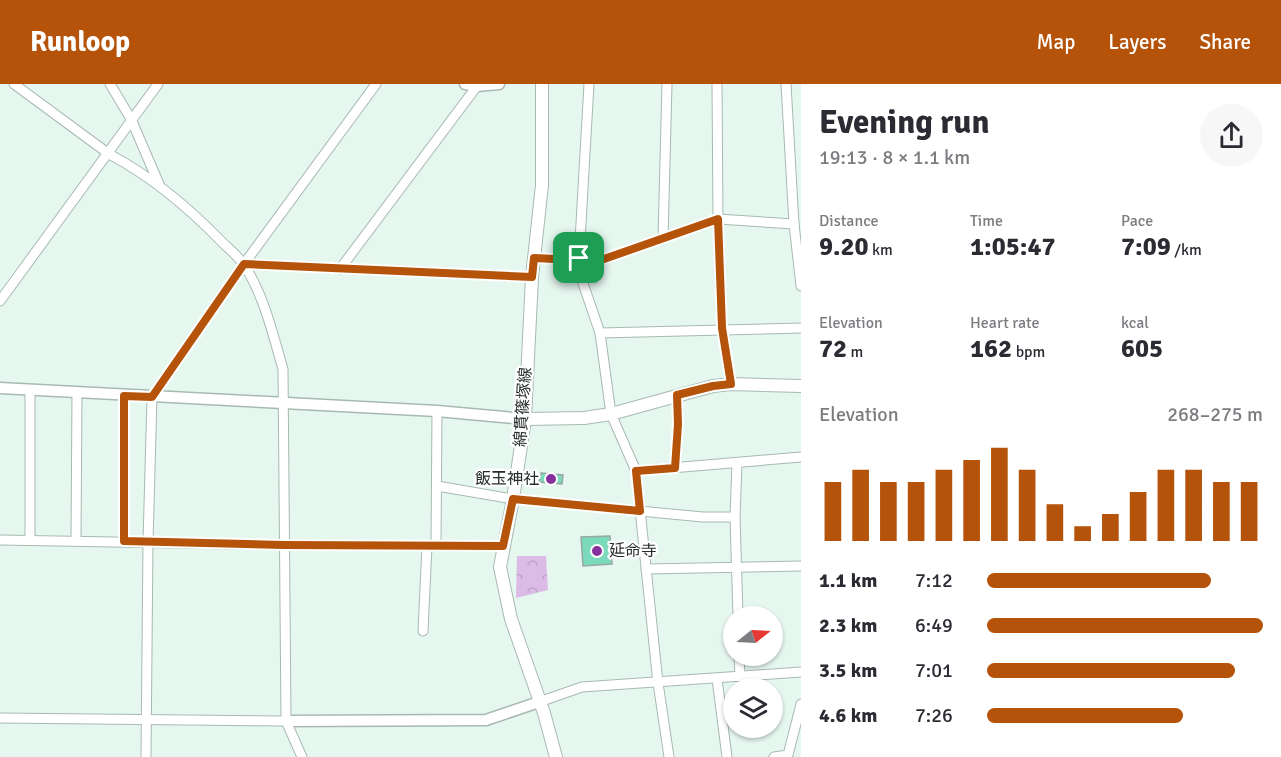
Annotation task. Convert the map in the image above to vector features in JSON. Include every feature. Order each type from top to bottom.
[{"type":"main road","name":"綿貫篠塚線","points":[[542,84],[542,185],[532,277],[525,419],[500,567],[511,619],[544,713],[556,757]]},
{"type":"main road","points":[[525,419],[584,418],[611,414],[713,386],[731,384],[801,386]]},
{"type":"street","points":[[15,84],[191,211],[244,264],[258,292],[282,369],[286,721],[302,757]]},
{"type":"street","points":[[110,84],[131,119],[160,187]]},
{"type":"street","points":[[0,301],[158,84]]},
{"type":"street","points":[[146,757],[152,397],[244,264],[376,84]]},
{"type":"street","points":[[340,268],[471,85],[499,84]]},
{"type":"street","points":[[589,84],[577,259],[600,333],[611,414],[636,471],[658,683],[669,757]]},
{"type":"street","points":[[663,238],[667,84]]},
{"type":"street","points":[[717,84],[722,328],[731,384]]},
{"type":"street","points":[[786,84],[794,224],[801,286]]},
{"type":"street","points":[[790,162],[801,163]]},
{"type":"street","points":[[534,258],[604,259],[718,219],[794,224]]},
{"type":"street","points":[[244,264],[532,277]]},
{"type":"street","points":[[600,333],[722,328],[801,328]]},
{"type":"street","points":[[0,388],[284,405],[437,411],[525,419]]},
{"type":"street","points":[[30,390],[30,540]]},
{"type":"street","points":[[76,541],[77,393]]},
{"type":"street","points":[[675,468],[677,395]]},
{"type":"street","points":[[124,396],[124,541]]},
{"type":"street","points":[[423,631],[437,486],[437,411]]},
{"type":"street","points":[[636,471],[801,457]]},
{"type":"street","points":[[737,463],[735,517],[738,606]]},
{"type":"street","points":[[437,486],[513,499],[703,517],[735,517]]},
{"type":"street","points":[[0,540],[503,546]]},
{"type":"street","points":[[646,568],[801,566]]},
{"type":"street","points":[[739,666],[740,677]]},
{"type":"street","points":[[0,718],[286,721],[486,720],[582,687],[801,672]]},
{"type":"street","points":[[717,679],[727,757]]},
{"type":"street","points":[[774,757],[791,756],[801,704]]},
{"type":"green space","points":[[517,556],[546,556],[548,590],[516,598]]},
{"type":"building","name":"飯玉神社","points":[[541,473],[563,475],[562,484],[539,482]]},
{"type":"building","name":"延命寺","points":[[610,536],[612,564],[583,566],[581,537]]},
{"type":"place","name":"飯玉神社","points":[[551,479]]},
{"type":"place","name":"延命寺","points":[[597,551]]},
{"type":"route","points":[[718,219],[722,328],[731,384],[677,395],[675,468],[636,471],[640,511],[513,499],[503,546],[284,545],[124,541],[124,396],[152,397],[244,264],[532,277],[534,258],[575,260],[579,258],[604,259],[718,219]]}]
